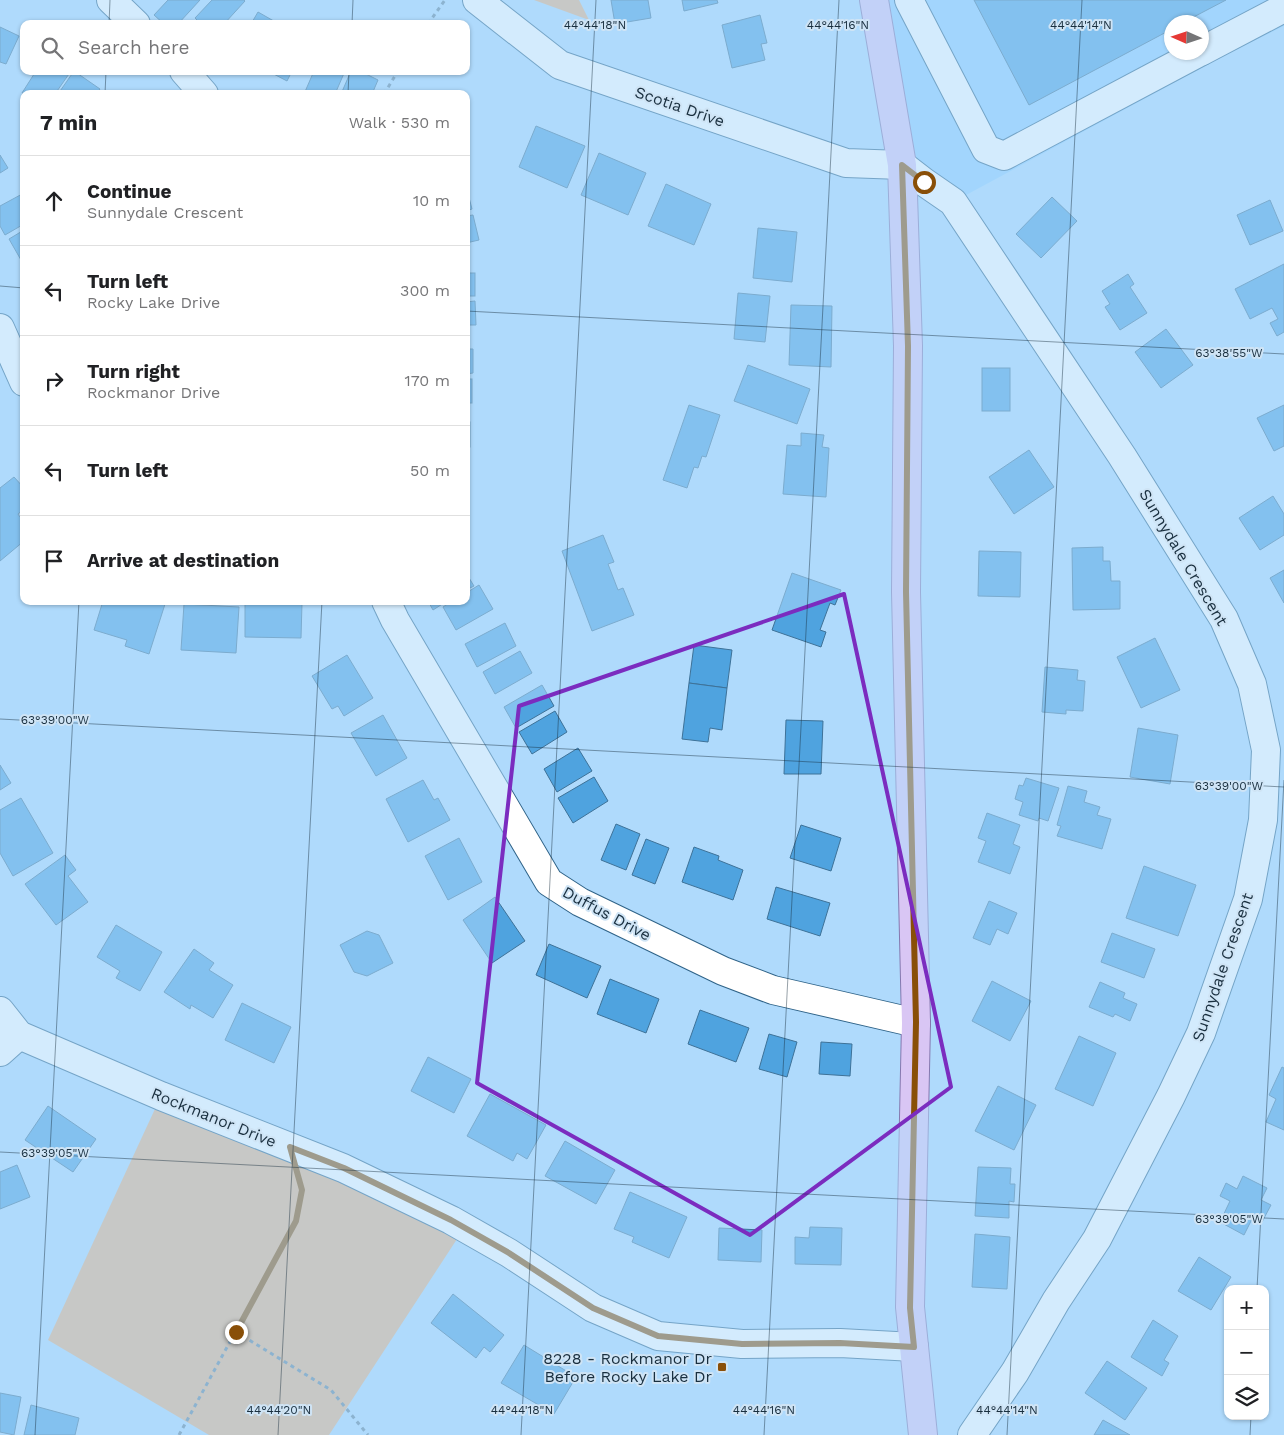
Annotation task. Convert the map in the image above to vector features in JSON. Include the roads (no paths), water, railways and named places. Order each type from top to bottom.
[{"type":"main road","points":[[874,0],[902,165],[908,346],[906,592],[916,1022],[910,1308],[923,1435]]},
{"type":"street","points":[[111,0],[132,20]]},
{"type":"street","name":"Scotia Drive","points":[[477,0],[560,65],[846,163],[902,165]]},
{"type":"street","points":[[909,0],[986,149],[1004,156],[1185,60]]},
{"type":"street","points":[[1209,47],[1284,8]]},
{"type":"street","points":[[187,75],[201,90]]},
{"type":"street","name":"Sunnydale Crescent","points":[[902,165],[953,202],[1122,456],[1224,619],[1252,684],[1275,753],[1248,899],[1201,1034],[1097,1239],[1056,1301],[1015,1372],[972,1435]]},
{"type":"street","points":[[0,328],[20,373]]},
{"type":"street","name":"Duffus Drive","points":[[388,605],[549,882],[580,902],[723,971],[773,990],[916,1022]]},
{"type":"street","name":"Rockmanor Drive","points":[[0,1011],[9,1044],[161,1096],[344,1168],[451,1220],[509,1253],[593,1308],[658,1336],[742,1344],[840,1343],[914,1347]]},
{"type":"place","name":"8228 - Rockmanor Dr Before Rocky Lake Dr","points":[[722,1367]]}]
